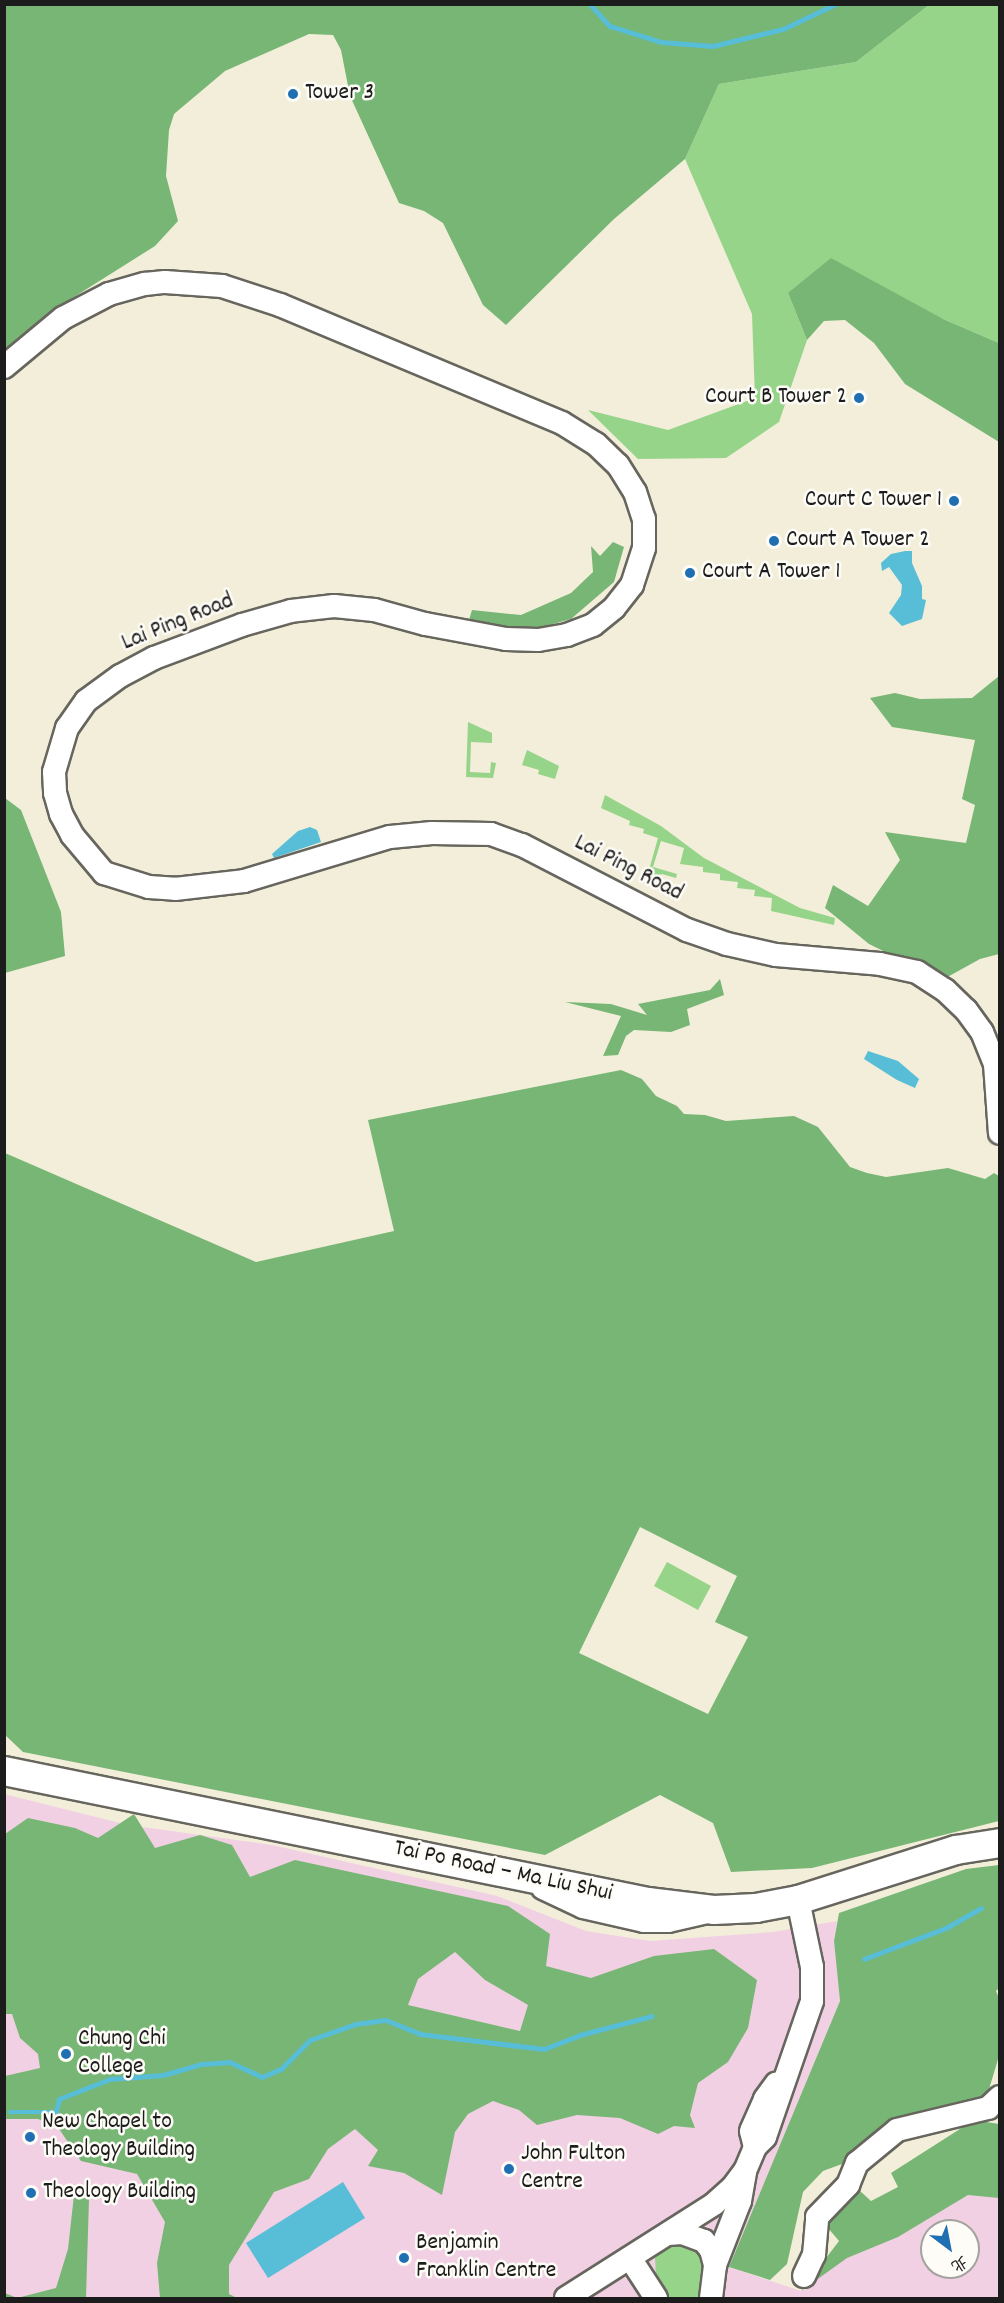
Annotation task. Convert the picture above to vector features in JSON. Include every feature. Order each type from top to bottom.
[{"type":"main road","name":"Tai Po Road – Ma Liu Shui","points":[[4,1771],[648,1902],[714,1910],[756,1908],[798,1900],[956,1850],[999,1843]]},
{"type":"street","name":"Lai Ping Road","points":[[4,367],[63,318],[109,294],[145,284],[165,282],[222,286],[280,305],[562,423],[596,444],[618,465],[635,492],[644,519],[642,562],[627,591],[614,608],[593,625],[567,635],[538,640],[506,639],[425,624],[374,610],[334,606],[291,611],[242,625],[154,658],[120,676],[86,701],[67,728],[54,772],[55,793],[61,814],[72,835],[104,873],[149,887],[186,888],[244,881],[390,837],[432,833],[491,834],[522,845],[687,930],[727,944],[776,955],[880,964],[917,972],[945,990],[966,1010],[982,1032],[995,1064],[999,1133]]},
{"type":"street","points":[[711,2298],[715,2265],[740,2201],[745,2171],[755,2147],[765,2138],[771,2127],[788,2068],[803,2033],[812,2001],[812,1967],[798,1900]]},
{"type":"street","points":[[804,2276],[814,2255],[817,2217],[848,2185],[857,2163],[897,2130],[988,2108],[999,2097]]},
{"type":"street","points":[[566,2298],[714,2204],[732,2188],[745,2171]]},
{"type":"street","points":[[668,2234],[682,2233],[704,2241],[711,2250],[715,2265]]},
{"type":"street","points":[[630,2258],[656,2298]]},
{"type":"shaded area","points":[[4,1794],[128,1825],[272,1845],[497,1896],[586,1931],[650,1941],[773,1932],[837,1921],[834,1941],[840,2001],[729,2267],[801,2291],[849,2243],[999,2166],[999,2298],[5,2298]]},
{"type":"green space","points":[[5,5],[929,5],[856,62],[719,84],[685,159],[614,219],[506,325],[483,305],[443,223],[424,211],[399,203],[350,96],[341,50],[333,35],[309,34],[225,71],[174,114],[169,130],[166,176],[178,221],[155,246],[55,309],[5,354]]},
{"type":"green space","points":[[929,5],[999,5],[999,343],[943,319],[788,293],[807,340],[779,422],[726,458],[638,459],[588,410],[668,430],[755,398],[752,314],[685,159],[719,84],[856,62]]},
{"type":"green space","points":[[831,258],[943,319],[999,343],[999,442],[905,384],[874,343],[845,320],[824,321],[807,340],[788,293]]},
{"type":"green space","points":[[613,542],[624,547],[614,582],[571,619],[521,633],[508,632],[469,620],[472,610],[521,615],[571,593],[593,572],[591,546],[600,556]]},
{"type":"green space","points":[[999,676],[999,954],[980,959],[942,980],[869,944],[825,908],[833,885],[868,906],[900,860],[885,832],[966,843],[975,805],[962,799],[975,740],[892,727],[870,698],[895,693],[920,699],[972,698]]},
{"type":"green space","points":[[468,722],[492,733],[492,743],[471,742],[470,772],[490,773],[491,762],[496,763],[493,778],[466,777]]},
{"type":"green space","points":[[527,750],[559,766],[555,779],[538,774],[539,770],[522,765]]},
{"type":"green space","points":[[605,795],[661,826],[704,858],[800,908],[835,918],[834,925],[771,911],[772,898],[754,896],[755,890],[737,888],[738,882],[720,880],[720,874],[703,872],[703,867],[680,864],[684,848],[661,841],[653,867],[677,874],[676,878],[662,874],[654,878],[649,870],[658,838],[643,833],[644,829],[629,825],[630,821],[601,808]]},
{"type":"green space","points":[[5,798],[21,810],[61,912],[65,956],[5,973]]},
{"type":"green space","points":[[720,979],[724,995],[687,1009],[690,1025],[671,1032],[634,1030],[626,1036],[618,1055],[603,1056],[621,1016],[565,1002],[611,1004],[647,1015],[638,1004],[710,990]]},
{"type":"green space","points":[[621,1070],[642,1079],[656,1096],[677,1106],[684,1114],[705,1115],[726,1121],[794,1116],[818,1127],[850,1167],[867,1173],[886,1177],[948,1168],[985,1179],[994,1173],[999,1176],[999,1821],[812,1868],[731,1872],[713,1823],[660,1795],[545,1855],[23,1752],[5,1735],[5,1153],[256,1262],[394,1231],[368,1120]],"holes":[[[640,1527],[737,1576],[715,1622],[748,1637],[708,1714],[579,1653]]]},
{"type":"green space","points":[[667,1562],[711,1586],[698,1610],[654,1586]]},
{"type":"green space","points":[[134,1814],[155,1848],[200,1835],[232,1845],[250,1877],[295,1860],[508,1906],[550,1934],[546,1966],[591,1978],[654,1956],[714,1949],[757,1980],[748,2028],[728,2062],[698,2083],[690,2115],[695,2128],[674,2126],[658,2134],[620,2118],[577,2115],[537,2125],[519,2110],[493,2101],[468,2114],[455,2132],[442,2195],[404,2173],[368,2166],[378,2150],[355,2129],[328,2149],[309,2179],[274,2192],[229,2265],[229,2294],[237,2298],[160,2298],[157,2263],[165,2222],[137,2174],[81,2161],[57,2126],[38,2119],[5,2119],[5,2076],[40,2068],[38,2054],[20,2038],[12,2014],[5,2014],[5,1834],[28,1818],[75,1828],[98,1838]],"holes":[[[455,1952],[485,1980],[528,2005],[520,2031],[408,2005],[418,1979]]]},
{"type":"green space","points":[[999,1865],[1000,1987],[996,1991],[999,1998],[999,2056],[987,2096],[971,2107],[934,2112],[888,2147],[823,2171],[803,2192],[787,2264],[770,2280],[729,2267],[840,2001],[834,1941],[839,1913],[966,1869]]},
{"type":"green space","points":[[974,2120],[999,2124],[999,2198],[968,2195],[928,2219],[920,2219],[920,2224],[898,2237],[847,2258],[801,2291],[839,2241],[823,2222],[839,2204],[859,2190],[871,2201],[898,2187],[891,2173]]},
{"type":"green space","points":[[74,2195],[89,2199],[86,2298],[17,2298],[56,2288],[68,2249]]},
{"type":"green space","points":[[687,2241],[705,2255],[704,2298],[667,2298],[656,2277],[655,2258],[668,2244]]},
{"type":"green space","points":[[5,2293],[17,2298],[5,2298]]},
{"type":"water","points":[[912,551],[912,563],[922,586],[922,599],[926,600],[922,619],[902,626],[889,613],[901,595],[902,585],[889,567],[882,571],[881,563],[891,554]]},
{"type":"water","points":[[310,827],[317,830],[321,842],[274,858],[272,854],[298,831]]},
{"type":"water","points":[[868,1051],[898,1061],[919,1079],[915,1088],[897,1080],[864,1059]]},
{"type":"water","points":[[343,2182],[365,2218],[268,2278],[246,2243]]},
{"type":"waterway","points":[[590,4],[610,26],[661,42],[713,46],[783,29],[836,4]]},
{"type":"waterway","points":[[864,1959],[946,1928],[981,1908]]},
{"type":"waterway","points":[[10,2112],[56,2112],[59,2099],[110,2079],[163,2075],[202,2064],[230,2062],[262,2077],[281,2069],[310,2040],[356,2024],[386,2020],[420,2034],[544,2049],[580,2035],[652,2016]]},
{"type":"place","name":"Tower 3","points":[[293,94]]},
{"type":"place","name":"Court B Tower 2","points":[[859,398]]},
{"type":"place","name":"Court C Tower 1","points":[[954,501]]},
{"type":"place","name":"Court A Tower 2","points":[[774,541]]},
{"type":"place","name":"Court A Tower 1","points":[[690,573]]},
{"type":"place","name":"Chung Chi College","points":[[66,2054]]},
{"type":"place","name":"New Chapel to Theology Building","points":[[30,2137]]},
{"type":"place","name":"John Fulton Centre","points":[[509,2169]]},
{"type":"place","name":"Theology Building","points":[[31,2193]]},
{"type":"place","name":"Benjamin Franklin Centre","points":[[404,2258]]}]
